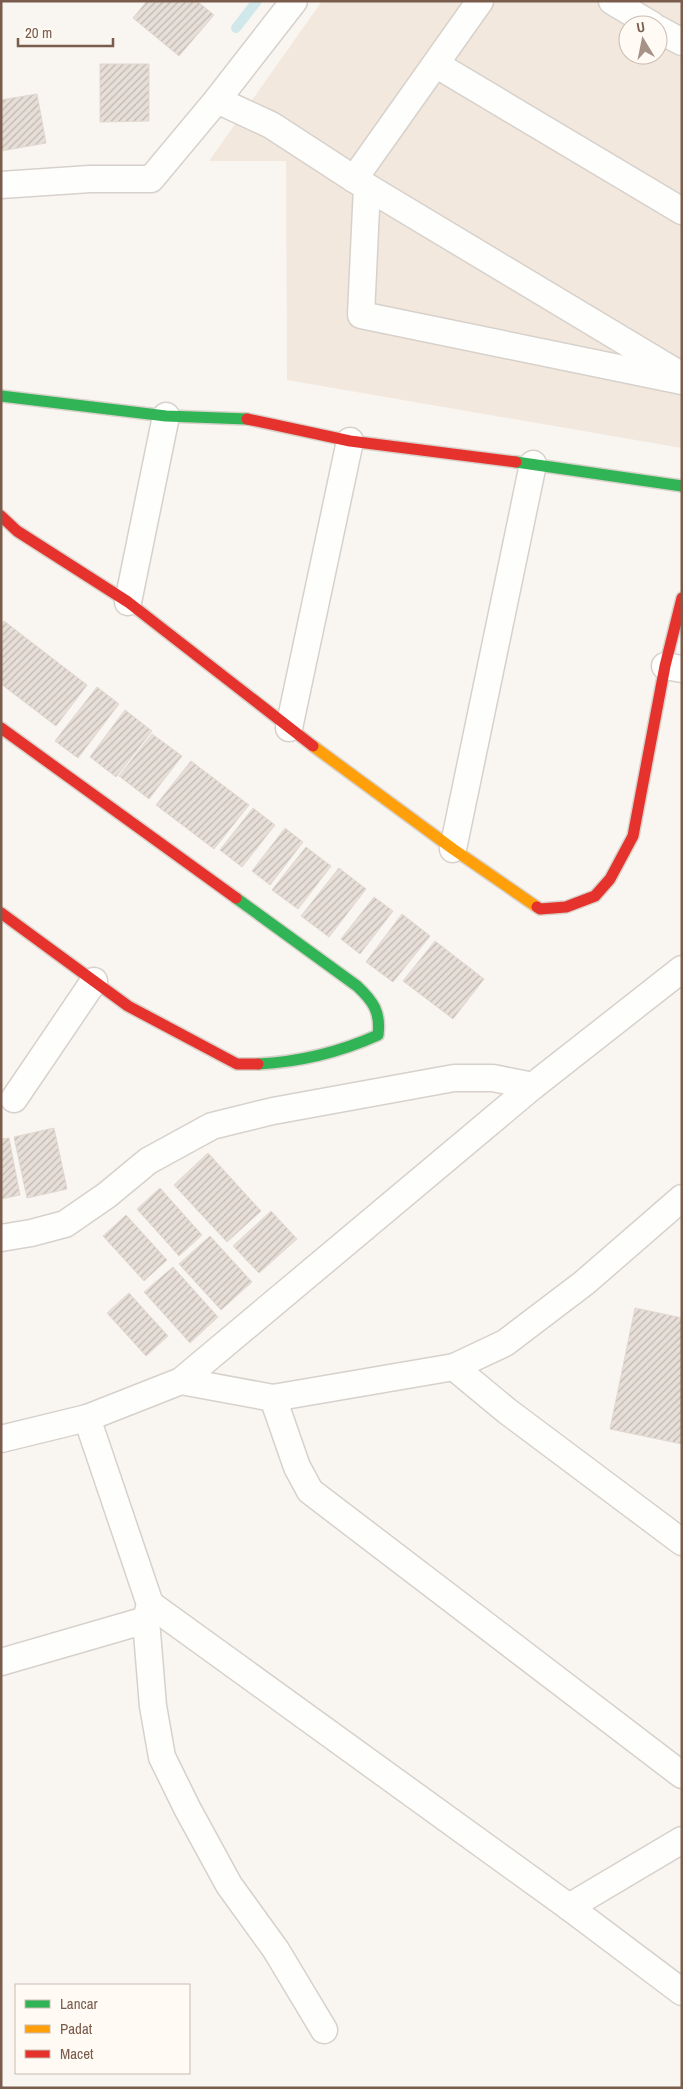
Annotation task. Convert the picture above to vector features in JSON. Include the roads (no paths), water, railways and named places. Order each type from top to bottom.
[{"type":"street","points":[[1,185],[90,179],[151,179],[217,100],[294,1]]},
{"type":"street","points":[[480,1],[360,183],[360,314],[682,381]]},
{"type":"street","points":[[612,1],[635,15]]},
{"type":"street","points":[[668,34],[682,42]]},
{"type":"street","points":[[437,65],[682,211]]},
{"type":"street","points":[[217,100],[271,125],[360,183],[682,376]]},
{"type":"street","points":[[1,396],[166,416],[245,418],[350,440],[682,486]]},
{"type":"street","points":[[128,602],[166,416]]},
{"type":"street","points":[[289,728],[350,440]]},
{"type":"street","points":[[453,849],[533,464]]},
{"type":"street","points":[[1,516],[17,531],[128,602],[289,728],[453,849],[540,909],[566,907],[595,896],[610,879],[633,836],[673,667],[682,598]]},
{"type":"street","points":[[1,728],[357,986],[377,1006],[380,1022],[378,1035],[358,1045],[255,1066],[237,1064],[128,1006],[1,913]]},
{"type":"street","points":[[1,1439],[87,1418],[181,1381],[534,1086],[682,969]]},
{"type":"street","points":[[14,1099],[94,981]]},
{"type":"street","points":[[1,1238],[31,1233],[65,1224],[107,1195],[148,1161],[212,1126],[273,1111],[454,1078],[493,1078],[534,1086]]},
{"type":"street","points":[[181,1381],[273,1398],[454,1367],[504,1343],[584,1283],[682,1198]]},
{"type":"street","points":[[454,1367],[507,1412],[682,1542]]},
{"type":"street","points":[[273,1398],[297,1466],[310,1491],[682,1775]]},
{"type":"street","points":[[87,1418],[148,1612],[153,1706],[162,1757],[187,1808],[230,1885],[276,1950],[324,2030]]},
{"type":"street","points":[[1,1662],[148,1612]]},
{"type":"street","points":[[148,1612],[569,1906],[682,1992]]},
{"type":"street","points":[[569,1906],[682,1840]]},
{"type":"waterway","points":[[236,28],[257,1]]}]
